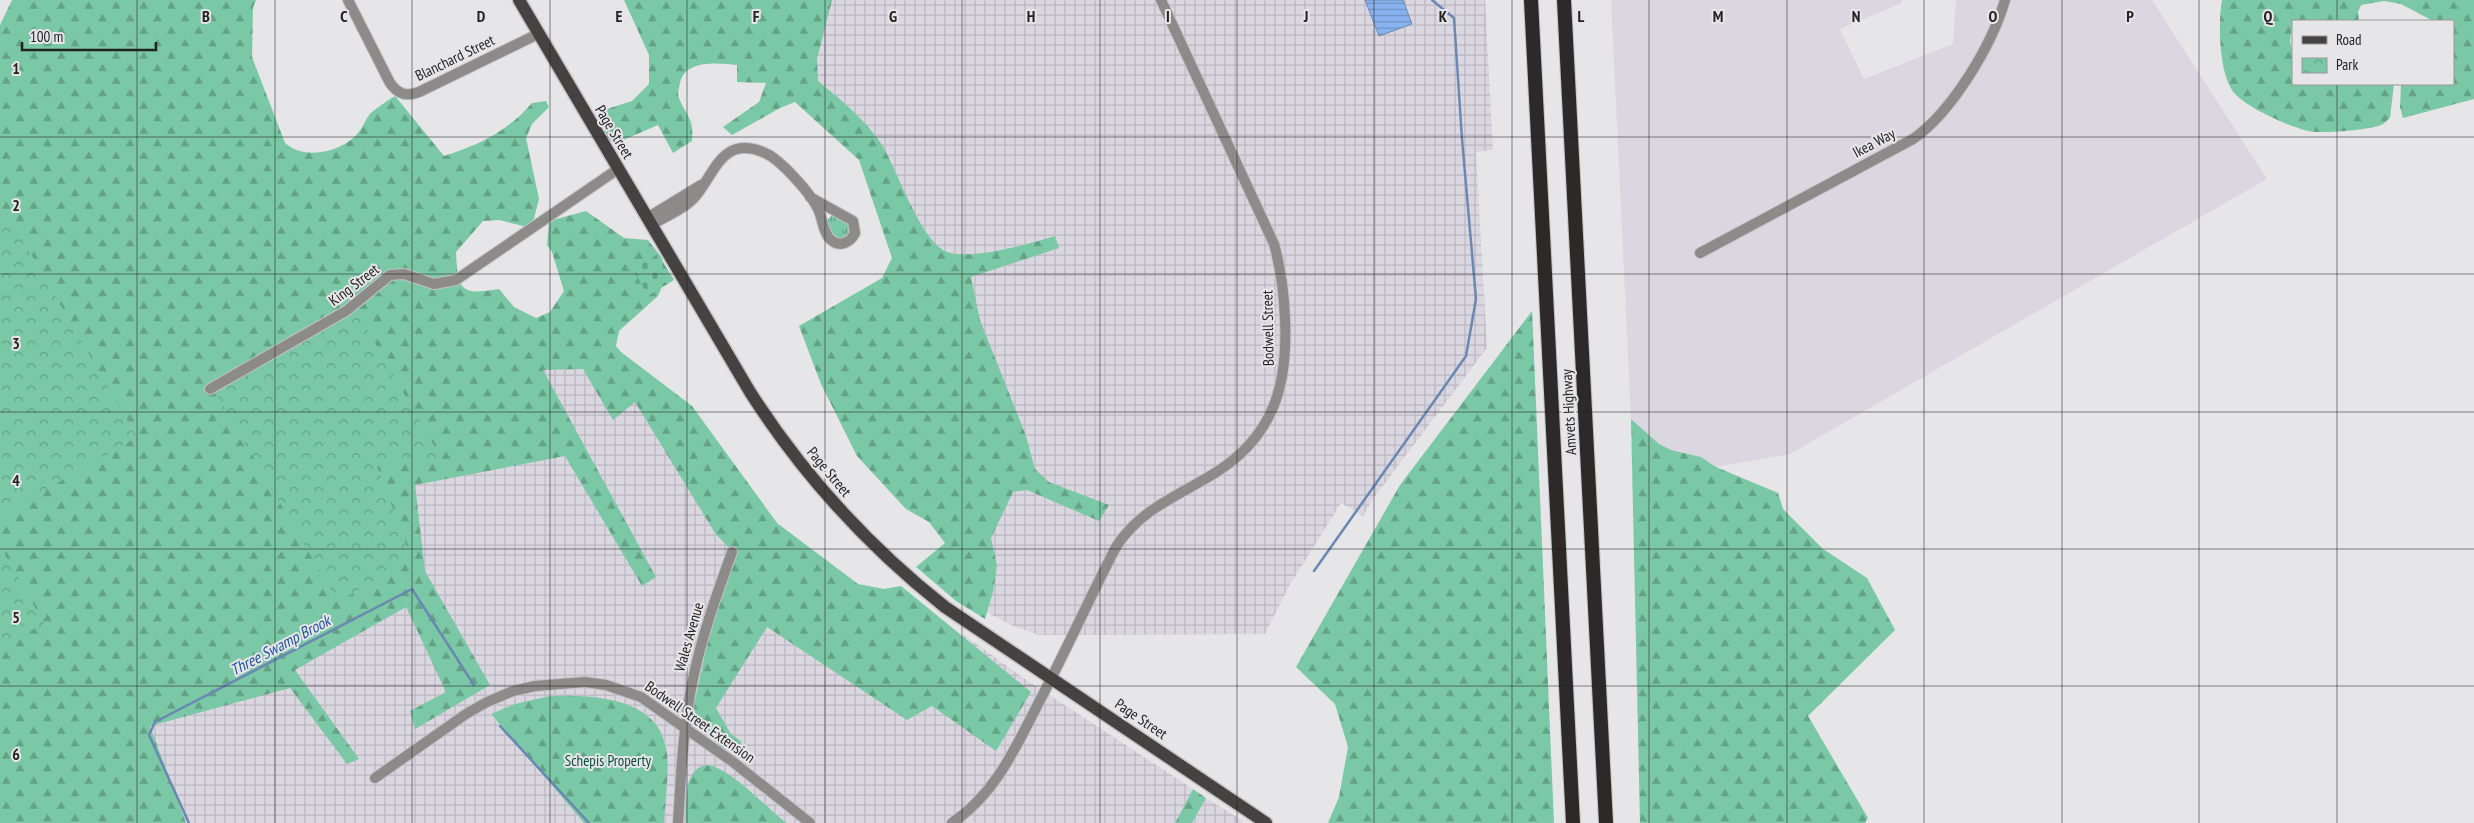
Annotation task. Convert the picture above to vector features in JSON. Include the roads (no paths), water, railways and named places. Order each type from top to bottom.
[{"type":"highway","name":"Amvets Highway","points":[[1531,0],[1573,823]]},
{"type":"highway","name":"Amvets Highway","points":[[1564,0],[1606,823]]},
{"type":"main road","name":"Page Street","points":[[519,0],[764,415],[791,452],[830,499],[882,553],[960,618],[1266,823]]},
{"type":"street","name":"Blanchard Street","points":[[348,0],[390,83],[398,92],[404,94],[420,92],[538,34]]},
{"type":"street","name":"Bodwell Street","points":[[1051,679],[1092,595],[1125,534],[1148,511],[1215,473],[1247,447],[1271,412],[1285,370],[1286,342],[1283,286],[1274,244],[1161,0]]},
{"type":"street","name":"Ikea Way","points":[[1700,253],[1903,144],[1930,126],[1952,101],[1978,59],[1996,26],[2005,0]]},
{"type":"street","points":[[649,221],[691,201],[720,159],[732,152],[749,149],[761,151],[773,158],[810,197],[818,208],[825,232],[834,242],[841,244],[849,241],[855,233],[855,225],[850,218],[810,197]]},
{"type":"street","name":"King Street","points":[[210,389],[346,311],[390,275],[404,274],[434,284],[456,280],[618,169]]},
{"type":"street","points":[[823,223],[827,212],[838,212]]},
{"type":"street","name":"Wales Avenue","points":[[678,823],[692,683],[700,648],[732,552]]},
{"type":"street","points":[[952,823],[978,802],[996,782],[1051,679]]},
{"type":"street","name":"Bodwell Street Extension","points":[[374,778],[466,714],[487,702],[513,691],[544,684],[584,682],[621,689],[641,697],[733,762],[810,823]]},
{"type":"water","points":[[1365,0],[1403,0],[1412,24],[1379,36]]},
{"type":"waterway","points":[[1314,571],[1466,356],[1476,299],[1454,18],[1432,0]]},
{"type":"waterway","name":"Three Swamp Brook","points":[[189,823],[149,735],[155,722],[412,589],[474,685]]},
{"type":"waterway","name":"Three Swamp Brook","points":[[500,726],[589,823]]},
{"type":"park label","name":"Schepis Property","points":[[608,761]]}]
